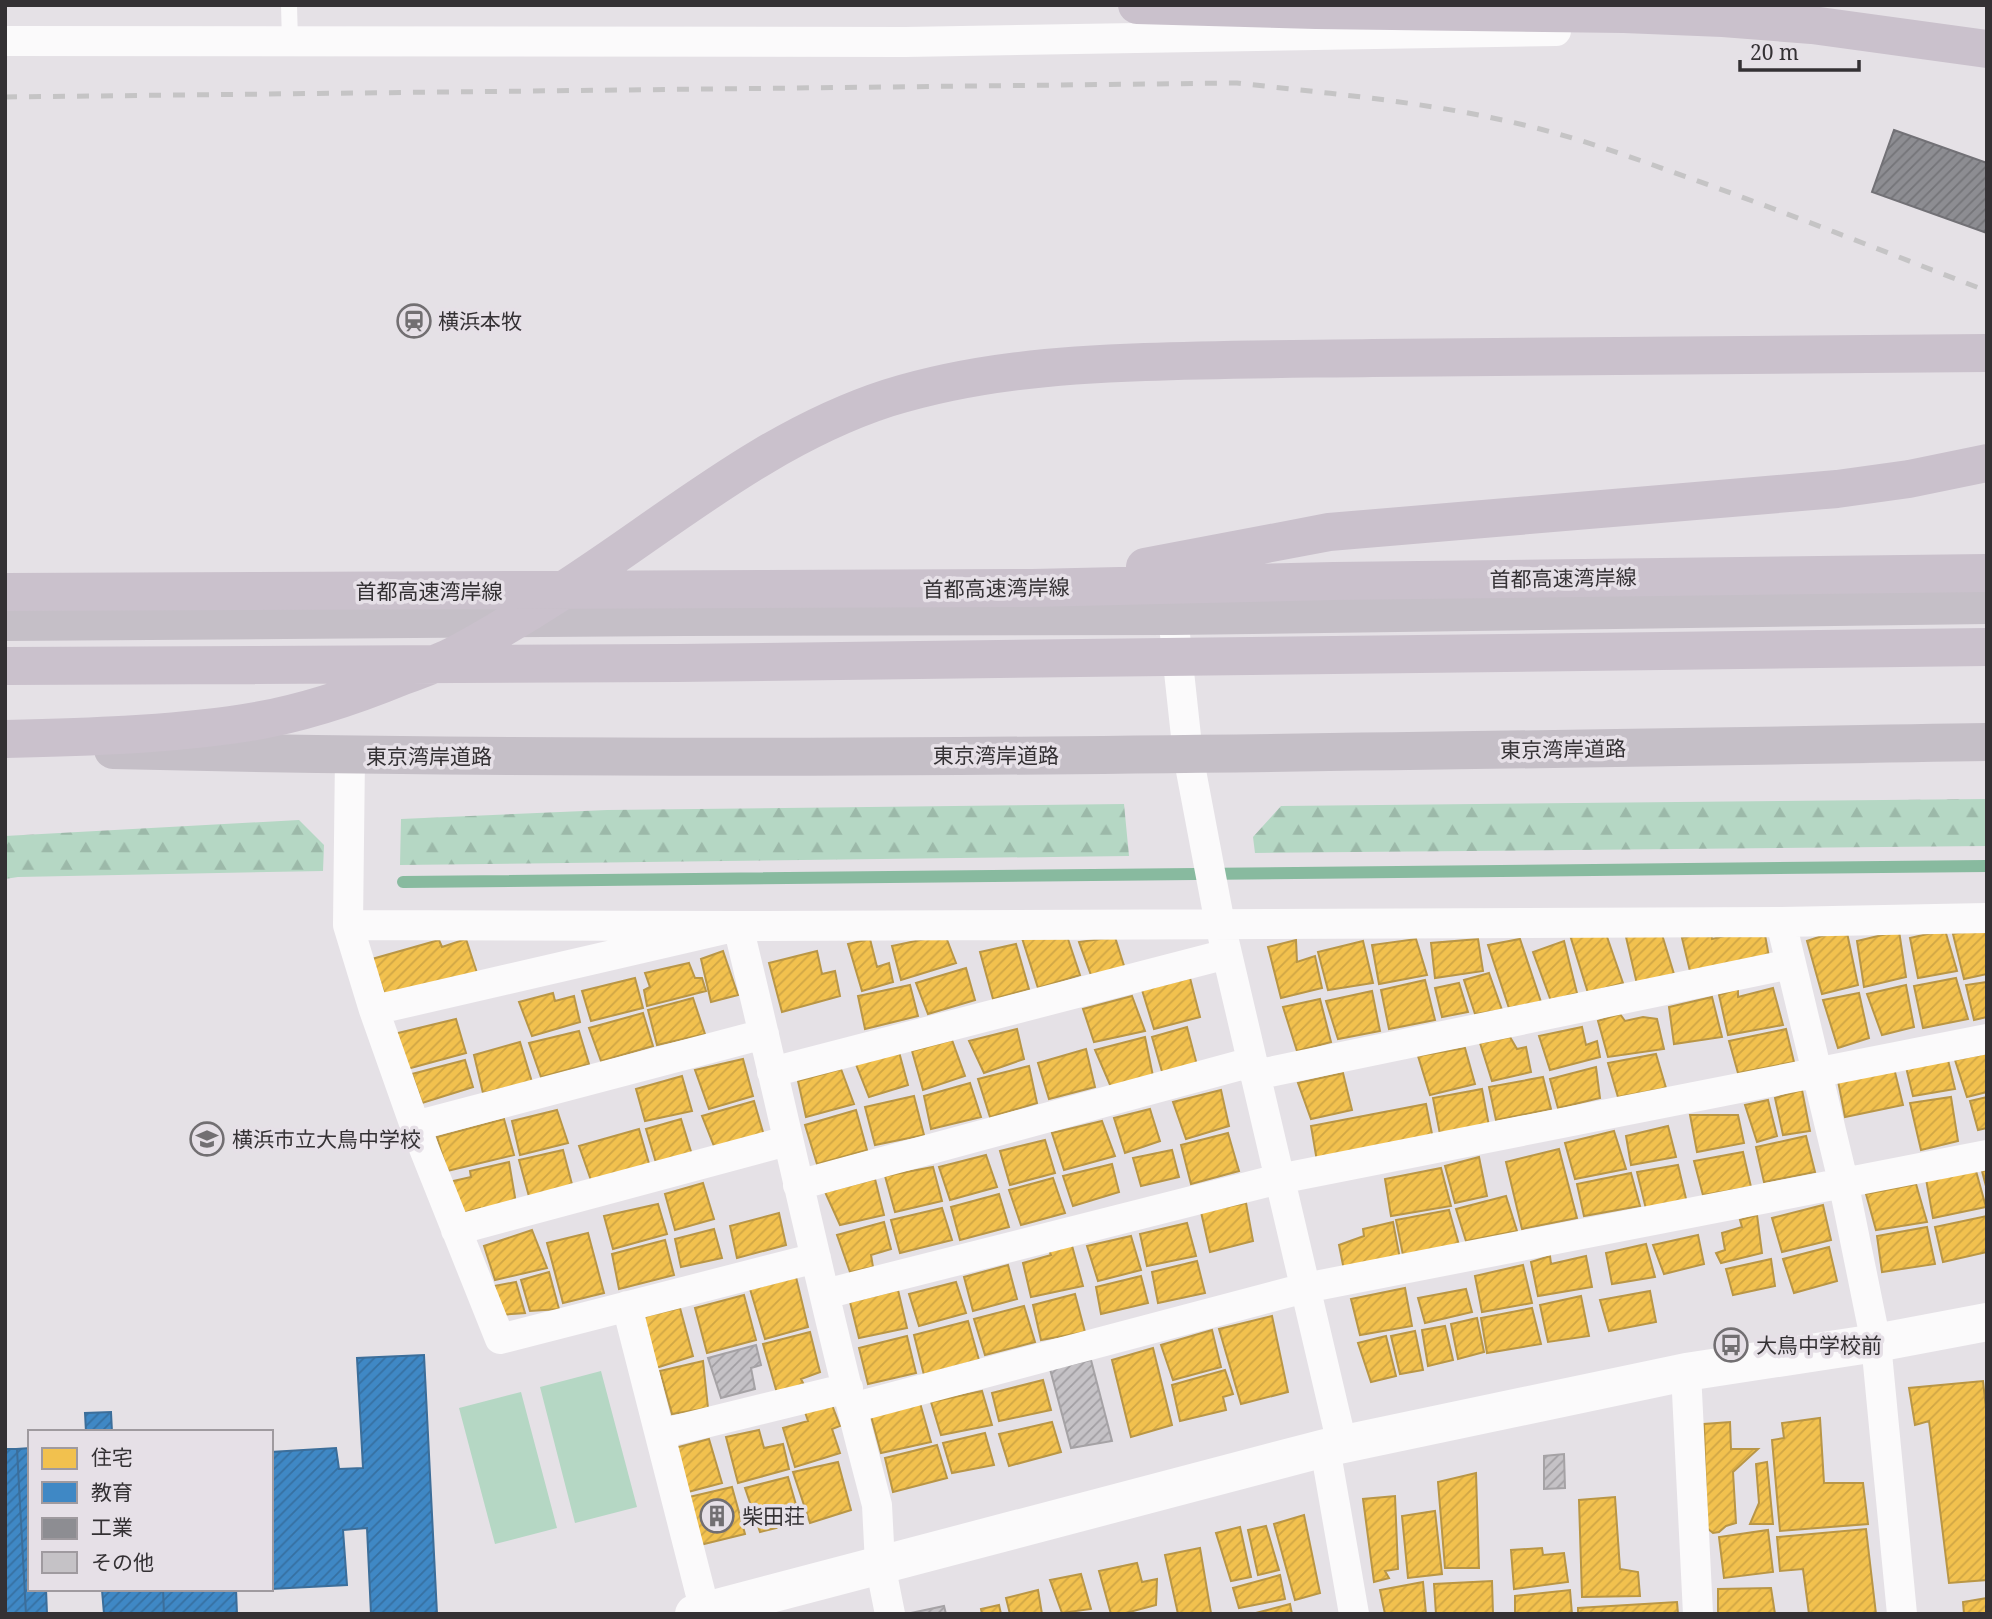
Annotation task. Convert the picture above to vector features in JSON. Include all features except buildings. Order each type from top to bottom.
[{"type":"highway","points":[[1137,5],[1723,18],[1812,25],[1987,49]]},
{"type":"highway","points":[[5,738],[109,736],[247,723],[317,707],[385,683],[450,657],[531,611],[768,453],[828,422],[886,399],[951,381],[1023,369],[1203,359],[1987,353]]},
{"type":"highway","points":[[1032,588],[1329,532],[1838,489],[1909,479],[1987,463]]},
{"type":"highway","name":"首都高速湾岸線","points":[[5,593],[1032,588],[1334,581],[1987,573]]},
{"type":"highway","points":[[5,622],[1173,616],[1987,606]]},
{"type":"highway","points":[[5,666],[664,663],[1987,647]]},
{"type":"highway","name":"東京湾岸道路","points":[[5,747],[350,756],[1188,755],[1987,742]]},
{"type":"street","points":[[5,41],[905,42],[1706,29],[1859,28],[1931,32],[1987,30]]},
{"type":"street","points":[[1173,616],[1188,755],[1220,924],[1305,1287],[1333,1446],[1354,1614]]},
{"type":"street","points":[[350,756],[348,925],[374,1010],[415,1126],[500,1339],[816,1258]]},
{"type":"street","points":[[348,925],[1781,922],[1987,918]]},
{"type":"street","points":[[1781,922],[1843,1181],[1876,1343],[1902,1614]]},
{"type":"street","points":[[374,1010],[738,926]]},
{"type":"street","points":[[738,926],[787,1141],[877,1505],[880,1564],[890,1614]]},
{"type":"street","points":[[772,1072],[1227,954]]},
{"type":"street","points":[[798,1185],[1254,1068],[1791,964]]},
{"type":"street","points":[[415,1126],[764,1034]]},
{"type":"street","points":[[825,1294],[1279,1179],[1987,1039]]},
{"type":"street","points":[[456,1230],[787,1141]]},
{"type":"street","points":[[660,1434],[850,1398],[1305,1287],[1987,1155]]},
{"type":"street","points":[[627,1306],[660,1434],[699,1612],[1333,1446],[1686,1372],[1876,1343],[1987,1322]]},
{"type":"street","points":[[1686,1372],[1698,1614]]},
{"type":"lane","points":[[289,5],[290,42]]},
{"type":"green space","points":[[1987,799],[1987,846],[1255,853],[1253,837],[1281,806]]},
{"type":"green space","points":[[1124,804],[1129,856],[400,865],[401,819],[607,810]]},
{"type":"green space","points":[[299,820],[324,845],[323,871],[5,879],[5,836]]},
{"type":"green space","points":[[601,1371],[637,1507],[575,1523],[540,1387]]},
{"type":"green space","points":[[521,1392],[557,1528],[495,1544],[459,1408]]},
{"type":"waterway","points":[[403,882],[1987,866]]},
{"type":"railway","points":[[5,97],[1237,83],[1417,105],[1489,117],[1546,131],[1611,150],[1732,193],[1987,291]]},
{"type":"place","name":"横浜本牧","points":[[414,321]]},
{"type":"place","name":"横浜市立大鳥中学校","points":[[207,1139]]},
{"type":"place","name":"大鳥中学校前","points":[[1731,1345]]},
{"type":"place","name":"柴田荘","points":[[717,1516]]}]
